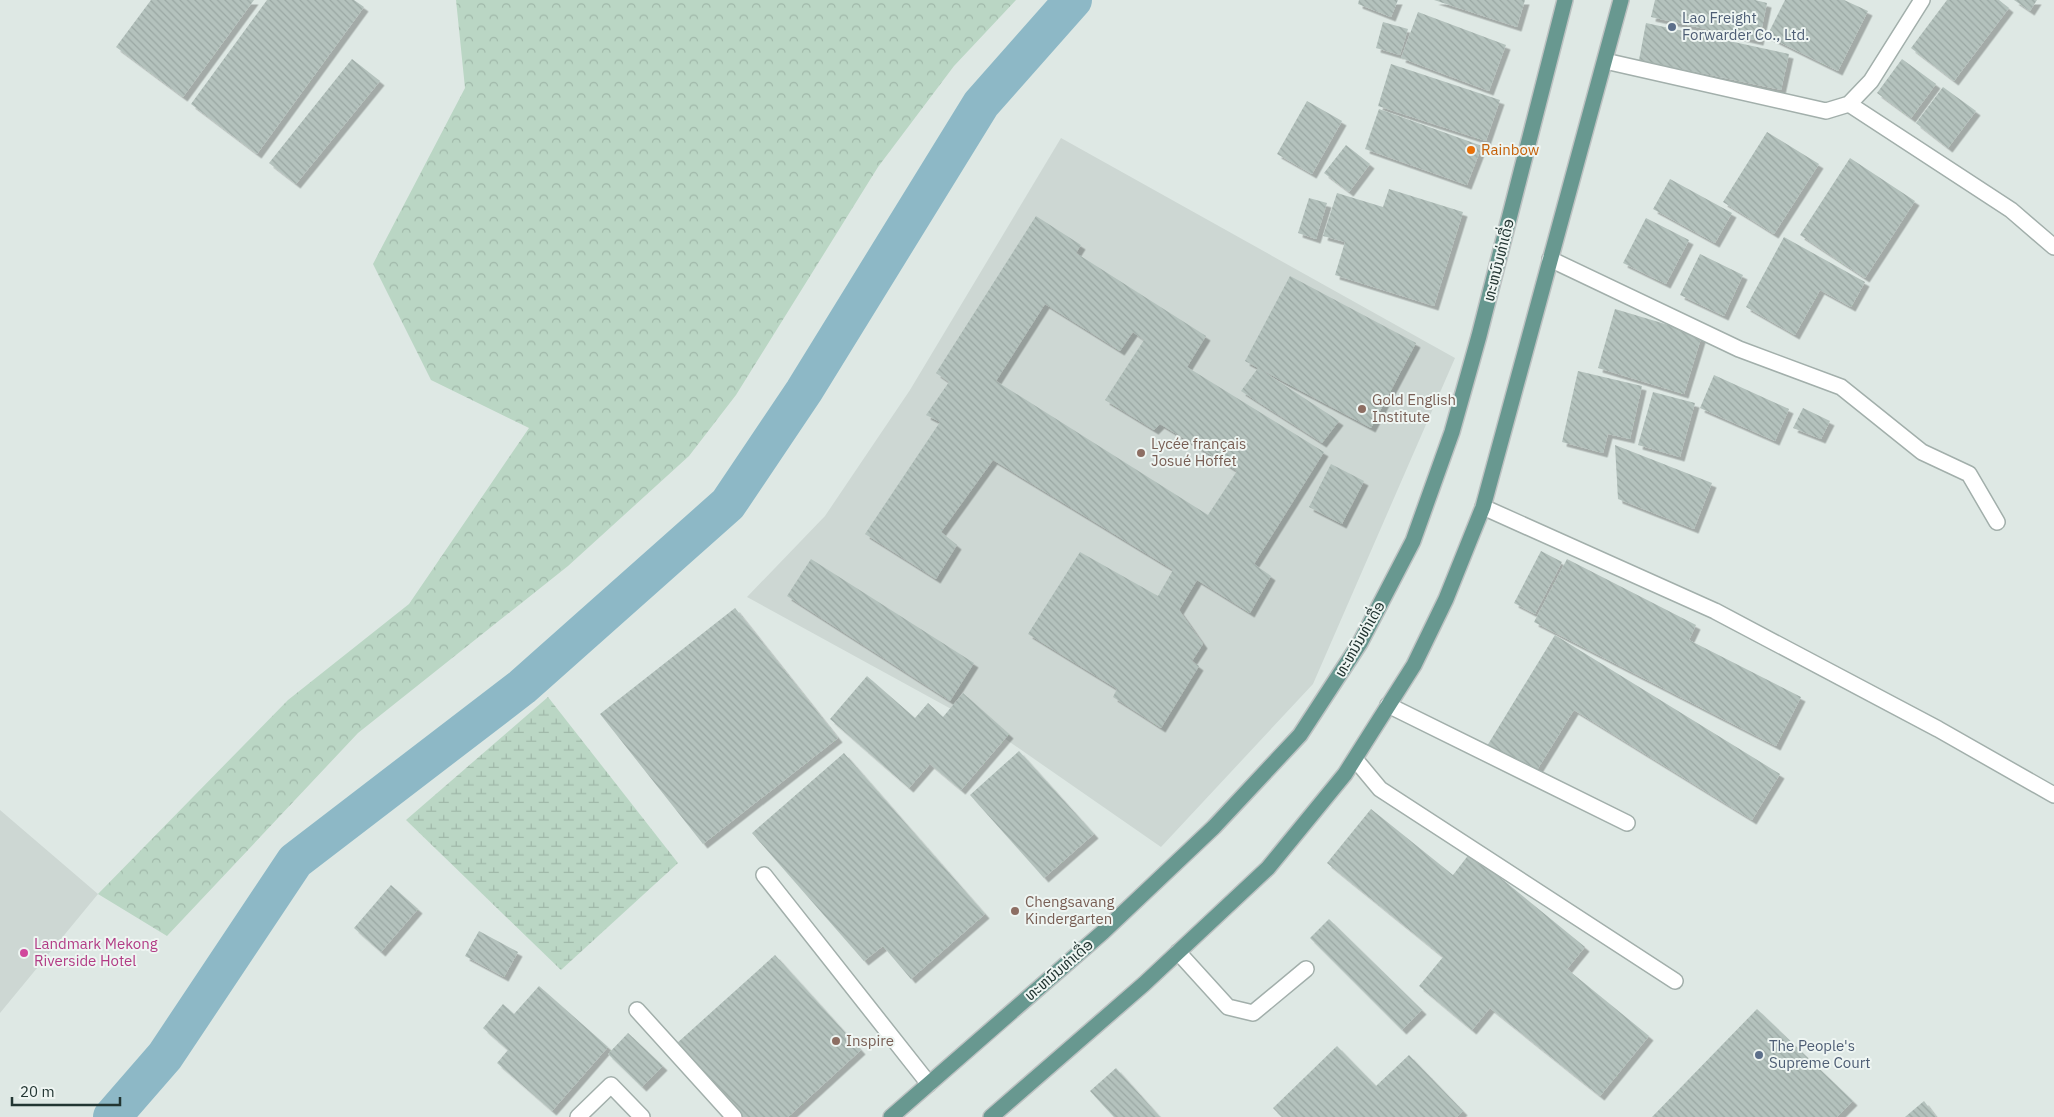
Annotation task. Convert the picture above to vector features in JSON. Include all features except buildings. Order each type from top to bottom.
[{"type":"main road","name":"ທະຫນົນທ່າເດື່ອ","points":[[890,1117],[1103,932],[1214,827],[1300,735],[1360,643],[1413,542],[1452,432],[1479,336],[1565,0]]},
{"type":"main road","points":[[991,1117],[1178,952],[1268,868],[1345,774],[1414,665],[1446,599],[1483,507],[1530,341],[1550,259],[1621,0]]},
{"type":"street","points":[[1605,61],[1826,111],[1849,104],[1871,81],[1922,0]]},
{"type":"street","points":[[1849,104],[2011,210],[2054,247]]},
{"type":"street","points":[[1550,259],[1738,349],[1841,387],[1922,452],[1969,474],[1997,522]]},
{"type":"street","points":[[1483,507],[1715,611],[1938,729],[2054,795]]},
{"type":"street","points":[[1388,705],[1628,823]]},
{"type":"street","points":[[1355,759],[1380,789],[1675,981]]},
{"type":"street","points":[[764,875],[929,1084]]},
{"type":"street","points":[[1178,952],[1228,1007],[1253,1013],[1306,970]]},
{"type":"street","points":[[637,1010],[734,1117]]},
{"type":"street","points":[[578,1117],[611,1086],[642,1117]]},
{"type":"shaded area","name":"Lycée français Josué Hoffet","points":[[1061,138],[1455,358],[1313,684],[1161,847],[1004,738],[747,597],[825,516],[910,390]]},
{"type":"shaded area","name":"Landmark Mekong Riverside Hotel","points":[[0,810],[98,894],[0,1013]]},
{"type":"green space","points":[[456,0],[1016,0],[954,66],[878,167],[736,395],[689,456],[568,566],[358,733],[167,936],[98,894],[288,700],[409,604],[529,428],[431,380],[373,264],[465,88]]},
{"type":"green space","points":[[548,697],[678,863],[561,970],[406,820]]},
{"type":"waterway","points":[[112,1117],[165,1056],[295,861],[522,687],[728,504],[804,391],[981,104],[1073,0]]},
{"type":"place","name":"Lao Freight Forwarder Co., Ltd.","points":[[1672,27]]},
{"type":"place","name":"Rainbow","points":[[1471,150]]},
{"type":"place","name":"Gold English Institute","points":[[1362,409]]},
{"type":"place","name":"Lycée français Josué Hoffet","points":[[1141,453]]},
{"type":"place","name":"Chengsavang Kindergarten","points":[[1015,911]]},
{"type":"place","name":"Landmark Mekong Riverside Hotel","points":[[24,953]]},
{"type":"place","name":"Inspire","points":[[836,1041]]},
{"type":"place","name":"The People's Supreme Court","points":[[1759,1055]]}]
